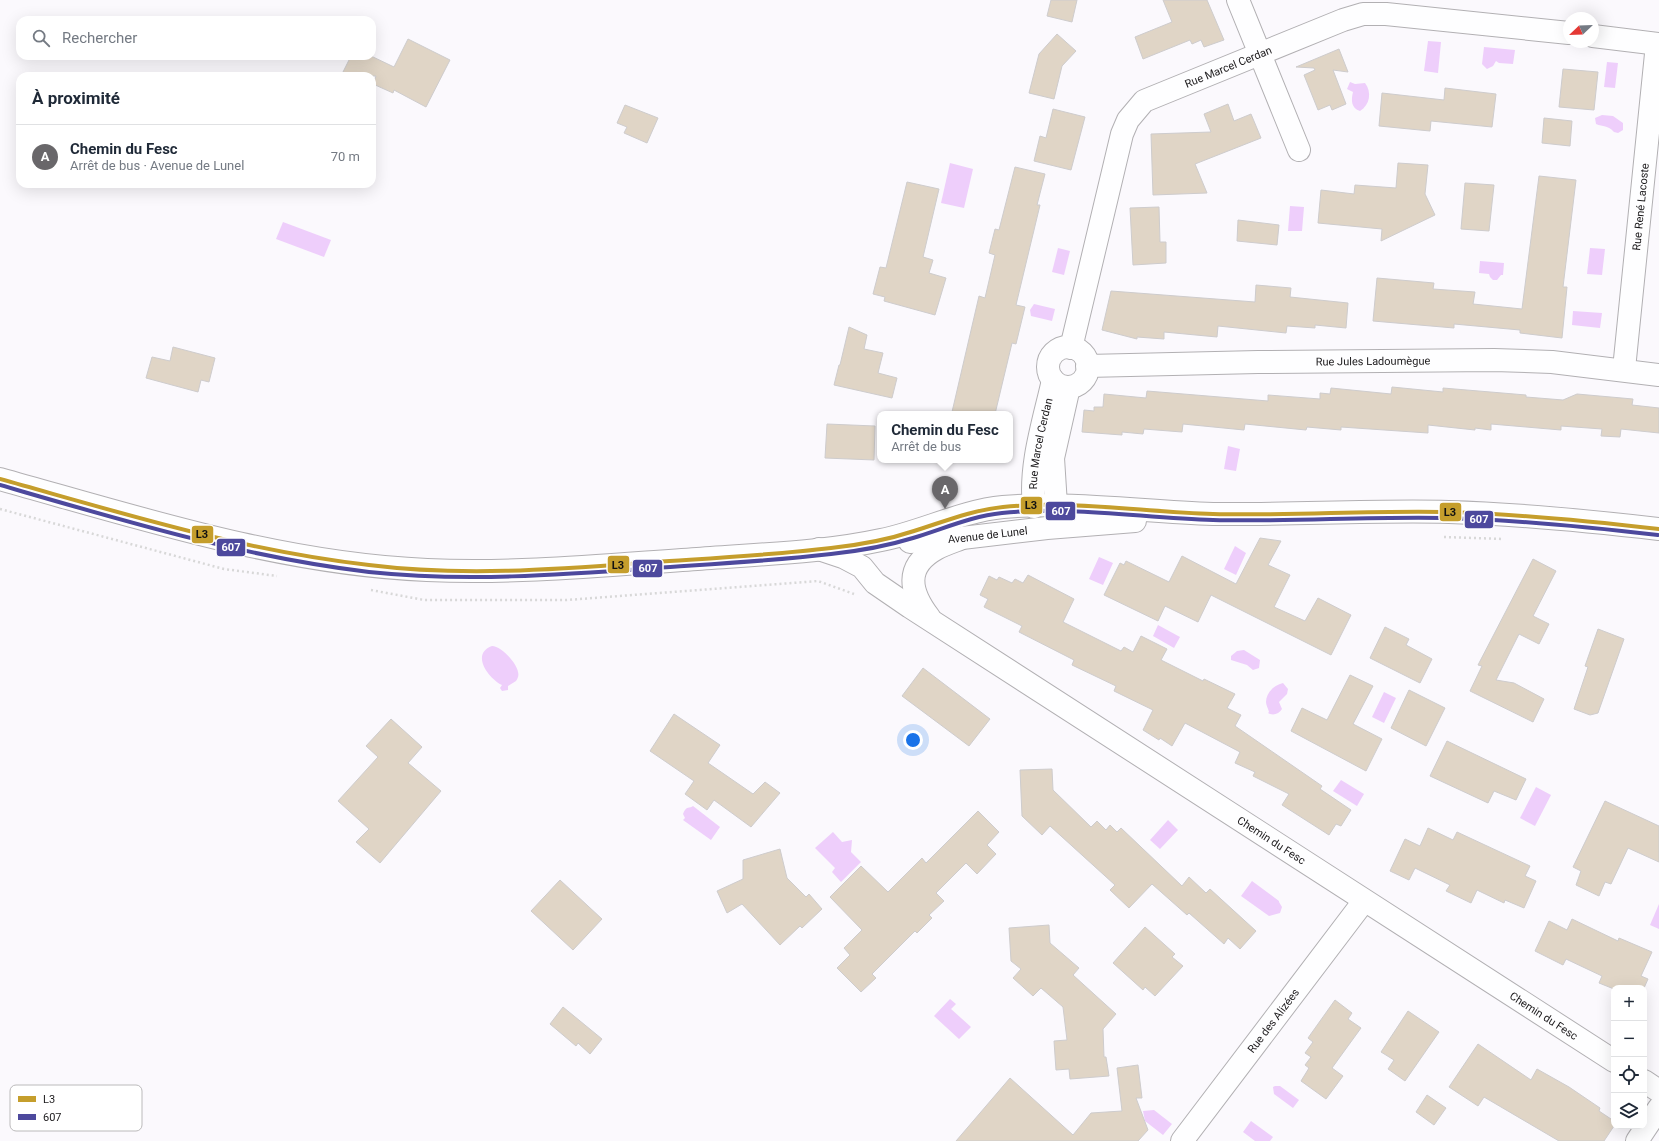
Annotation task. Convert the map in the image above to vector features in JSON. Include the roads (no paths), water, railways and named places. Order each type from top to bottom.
[{"type":"street","points":[[1238,0],[1299,150]]},
{"type":"street","name":"Rue Marcel Cerdan","points":[[1045,506],[1053,458],[1061,384],[1048,371],[1048,364],[1051,356],[1056,351],[1064,348],[1072,348],[1122,134],[1128,120],[1144,101],[1342,20],[1363,14],[1386,14],[1563,33]]},
{"type":"street","points":[[1599,37],[1658,44]]},
{"type":"street","name":"Rue René Lacoste","points":[[1624,370],[1658,44]]},
{"type":"street","points":[[1061,384],[1079,384],[1087,371],[1084,356],[1079,351],[1072,348]]},
{"type":"street","name":"Rue Jules Ladoumègue","points":[[1087,366],[1258,362],[1494,360],[1552,362],[1659,375]]},
{"type":"street","name":"Avenue de Lunel","points":[[0,479],[173,527],[267,551],[376,566],[428,570],[543,570],[819,549],[881,540],[976,512],[1002,507],[1045,506],[1215,514],[1445,512],[1518,515],[1659,529]]},
{"type":"street","name":"Avenue de Lunel","points":[[1045,506],[1047,528]]},
{"type":"street","name":"Avenue de Lunel","points":[[881,540],[911,542],[962,538],[1047,528],[1215,514]]},
{"type":"street","name":"Chemin du Fesc","points":[[930,618],[917,599],[912,584],[915,571],[922,560],[936,549],[962,538]]},
{"type":"street","name":"Chemin du Fesc","points":[[819,549],[843,557],[862,567],[875,583],[1364,901],[1611,1059]]},
{"type":"street","name":"Rue des Alizées","points":[[1182,1141],[1364,901]]},
{"type":"street","points":[[1647,1083],[1659,1091]]},
{"type":"street","points":[[1637,1141],[1659,1108]]},
{"type":"place","name":"Chemin du Fesc","points":[[945,509]]}]
